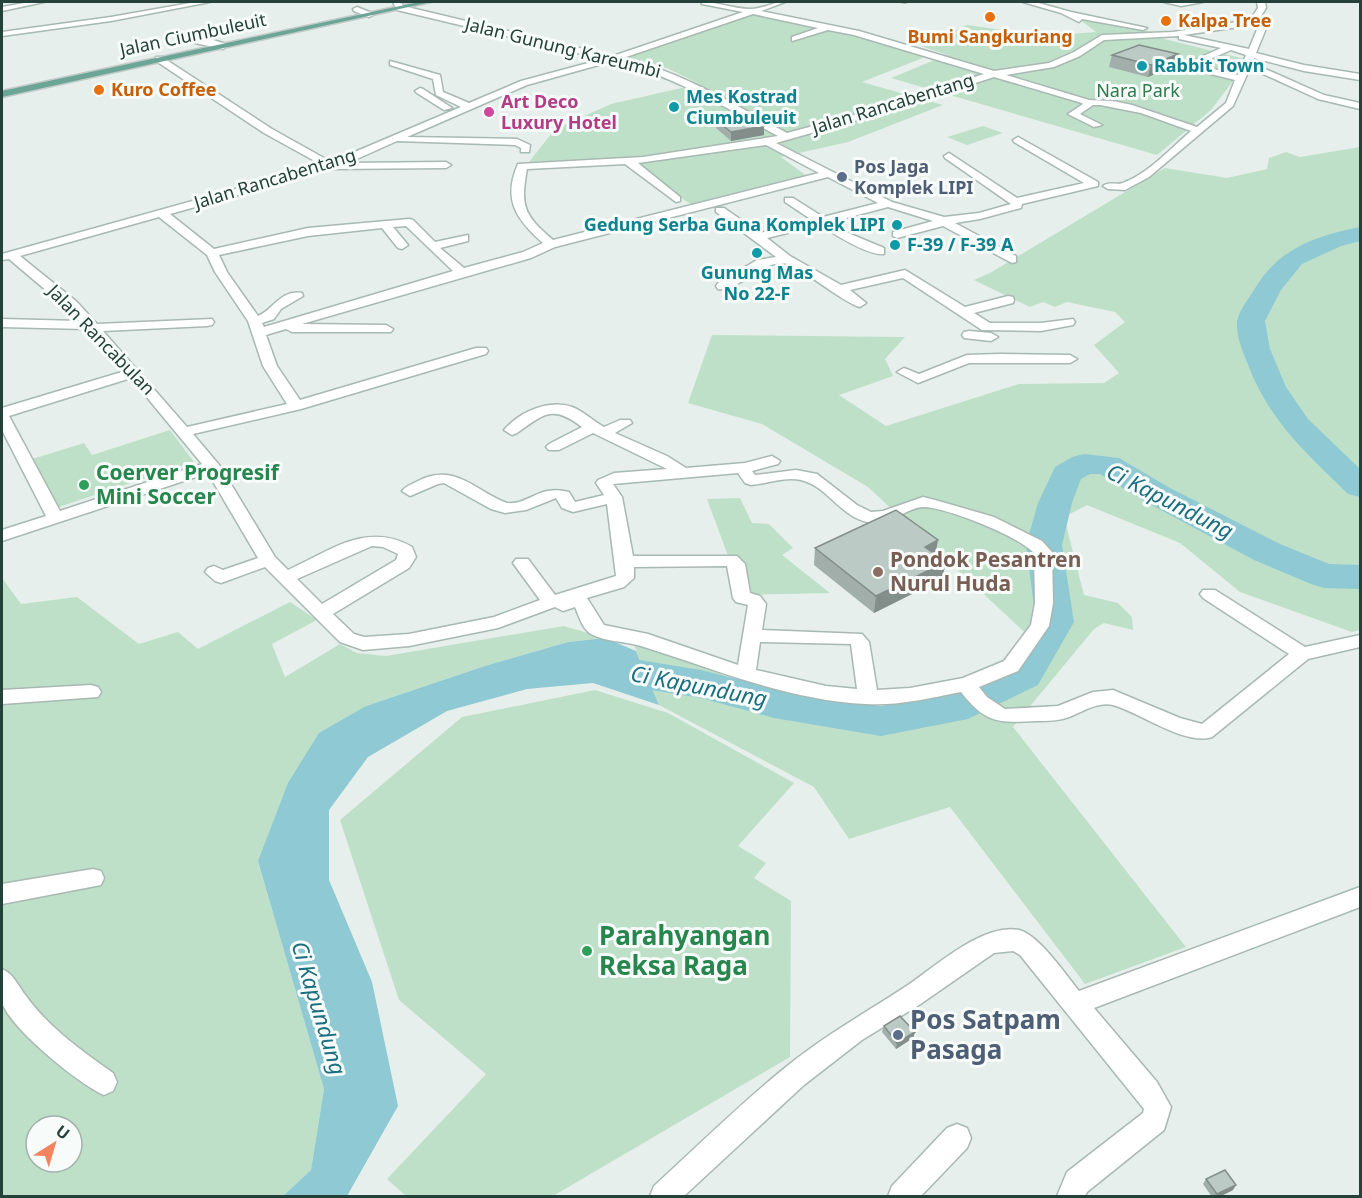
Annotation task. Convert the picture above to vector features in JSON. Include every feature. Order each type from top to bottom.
[{"type":"main road","name":"Jalan Ciumbuleuit","points":[[2,94],[369,15],[398,5],[427,2]]},
{"type":"street","points":[[2,9],[40,2]]},
{"type":"street","points":[[2,34],[111,19],[206,2]]},
{"type":"street","points":[[705,2],[856,33],[1089,103]]},
{"type":"street","name":"Jalan Rancabentang","points":[[7,256],[331,166],[524,83],[615,58],[781,2]]},
{"type":"street","points":[[1030,2],[1059,5],[1102,38]]},
{"type":"street","points":[[1168,2],[1181,4],[1199,2]]},
{"type":"street","points":[[1108,186],[1125,187],[1145,175],[1230,104],[1263,26],[1253,22],[1262,8],[1261,2]]},
{"type":"street","name":"Jalan Gunung Kareumbi","points":[[398,5],[615,58],[662,72],[785,136]]},
{"type":"street","points":[[357,9],[369,15]]},
{"type":"street","points":[[1069,14],[1173,34],[1229,48],[1321,98],[1360,106]]},
{"type":"street","name":"Jalan Rancabentang","points":[[551,244],[522,219],[518,206],[522,166],[628,161],[767,142],[872,114],[993,74],[1051,65],[1077,54],[1102,38],[1173,34],[1253,22]]},
{"type":"street","points":[[795,39],[827,27]]},
{"type":"street","points":[[198,43],[210,42],[224,46]]},
{"type":"street","points":[[1229,48],[1190,66],[1241,80]]},
{"type":"street","points":[[1249,57],[1360,77]]},
{"type":"street","points":[[159,59],[268,132],[331,166],[446,165]]},
{"type":"street","points":[[393,63],[437,77],[439,93],[470,106]]},
{"type":"street","points":[[420,91],[456,113]]},
{"type":"street","points":[[1097,125],[1073,114],[1089,103],[1101,101],[1121,105],[1199,131]]},
{"type":"street","points":[[393,140],[517,142],[526,147],[525,150]]},
{"type":"street","points":[[949,156],[1016,202],[1094,184],[1018,140]]},
{"type":"street","points":[[767,142],[888,204],[944,222],[1012,259]]},
{"type":"street","points":[[628,161],[676,199]]},
{"type":"street","points":[[275,327],[527,255],[551,244],[828,174]]},
{"type":"street","points":[[789,200],[844,235],[884,254],[879,258],[989,332],[1000,357]]},
{"type":"street","points":[[897,234],[980,216],[1017,206],[1016,202]]},
{"type":"street","points":[[758,237],[888,204]]},
{"type":"street","points":[[720,210],[786,259],[860,303]]},
{"type":"street","points":[[161,213],[212,253],[256,327],[270,366],[296,406]]},
{"type":"street","points":[[212,253],[308,232],[409,222],[462,272]]},
{"type":"street","points":[[385,225],[402,245]]},
{"type":"street","points":[[432,246],[464,238]]},
{"type":"street","name":"Jalan Rancabulan","points":[[7,256],[72,305],[134,373],[212,466],[268,560],[348,638],[363,644],[409,640],[498,622],[521,613]]},
{"type":"street","points":[[722,286],[761,263],[786,259]]},
{"type":"street","points":[[839,289],[904,273]]},
{"type":"street","points":[[256,327],[269,316],[276,306],[297,296]]},
{"type":"street","points":[[962,312],[1008,300]]},
{"type":"street","points":[[2,323],[92,326],[207,322]]},
{"type":"street","points":[[969,335],[1068,322]]},
{"type":"street","points":[[256,327],[386,329]]},
{"type":"street","points":[[183,432],[296,406],[481,351]]},
{"type":"street","points":[[904,372],[918,379],[959,361],[1000,357],[1070,359]]},
{"type":"street","points":[[55,518],[2,414],[134,373]]},
{"type":"street","points":[[512,430],[535,414],[562,409],[573,413],[599,430],[665,461],[683,473]]},
{"type":"street","points":[[554,447],[625,423]]},
{"type":"street","points":[[521,613],[618,583],[626,578],[626,562],[614,497],[604,483],[608,480],[741,468],[772,461]]},
{"type":"street","points":[[2,536],[212,466]]},
{"type":"street","points":[[521,613],[536,615],[578,600],[582,602],[593,627],[598,630],[640,639],[746,675],[826,693],[868,697],[910,695],[966,685],[1011,666],[1040,626],[1044,603],[1040,547],[992,522],[930,503],[913,504],[879,518],[869,517],[856,513],[812,478],[791,474],[751,480],[741,468]]},
{"type":"street","points":[[410,491],[443,478],[505,508],[513,508],[555,493],[563,495],[567,505],[573,507],[614,497]]},
{"type":"street","points":[[286,576],[377,539],[406,551],[407,557],[403,564],[342,599],[321,614]]},
{"type":"street","points":[[214,572],[221,577],[268,560]]},
{"type":"street","points":[[626,562],[731,560],[736,564],[742,598],[757,602],[746,675]]},
{"type":"street","points":[[522,563],[551,602]]},
{"type":"street","points":[[1209,594],[1302,654]]},
{"type":"street","points":[[753,636],[855,638],[860,642],[868,697]]},
{"type":"street","points":[[966,685],[980,702],[1002,716],[1060,713],[1093,699],[1115,697],[1175,724],[1205,732],[1302,654],[1360,641]]},
{"type":"street","points":[[2,697],[91,692]]},
{"type":"street","points":[[2,894],[93,878]]},
{"type":"street","points":[[1074,1004],[1360,897]]},
{"type":"street","points":[[664,1197],[795,1076],[853,1032],[910,997],[989,943],[1017,940],[1028,948],[1149,1091],[1158,1107],[1154,1121],[1077,1182],[1071,1197]]},
{"type":"street","points":[[2,980],[30,1023],[63,1052],[105,1082]]},
{"type":"street","points":[[902,1197],[957,1137]]},
{"type":"green space","points":[[753,13],[851,34],[925,57],[862,82],[943,105],[848,142],[781,157],[808,177],[692,205],[620,158],[529,162],[555,129],[611,104],[699,84],[667,68],[626,58]]},
{"type":"green space","name":"Nara Park","points":[[1075,16],[1163,34],[1148,35],[1249,60],[1211,110],[1157,155],[891,78],[947,55],[921,46],[967,25],[1045,36],[1096,32]]},
{"type":"green space","points":[[983,126],[1003,133],[967,145],[947,137]]},
{"type":"green space","points":[[1360,147],[1360,630],[1352,632],[1240,592],[1180,543],[1087,505],[1064,517],[1084,595],[1118,603],[1132,617],[1133,630],[1104,623],[1094,629],[1013,727],[1186,947],[1085,984],[950,807],[849,839],[814,787],[659,705],[631,638],[726,676],[842,709],[929,709],[995,683],[1033,640],[868,487],[762,424],[688,403],[712,335],[905,337],[885,359],[893,376],[839,395],[886,426],[1019,384],[1104,383],[1119,373],[1094,345],[1125,322],[1115,312],[1067,302],[1055,307],[1043,302],[1030,307],[974,280],[990,273],[1165,168],[1227,178],[1267,169],[1269,158],[1286,152],[1300,157]]},
{"type":"green space","name":"Coerver Progresif Mini Soccer","points":[[170,430],[194,462],[56,508],[29,460],[84,443],[92,455]]},
{"type":"green space","points":[[740,498],[752,523],[769,524],[793,548],[782,555],[830,593],[743,595],[741,576],[727,553],[707,499]]},
{"type":"green space","points":[[2,578],[21,604],[77,597],[139,644],[178,632],[198,649],[290,602],[317,620],[272,644],[285,677],[340,644],[357,653],[386,656],[564,626],[605,638],[568,642],[485,666],[366,706],[258,861],[324,1089],[311,1170],[283,1196],[2,1196]]},
{"type":"green space","name":"Parahyangan Reksa Raga","points":[[595,690],[668,713],[794,783],[738,846],[766,863],[754,878],[791,901],[790,1057],[553,1196],[406,1196],[387,1179],[486,1074],[399,1000],[340,820],[462,717]]},
{"type":"water","points":[[605,638],[636,651],[659,705],[593,683],[527,689],[447,711],[368,757],[329,810],[329,880],[372,982],[398,1106],[347,1196],[283,1196],[311,1170],[324,1089],[258,861],[288,783],[319,733],[366,706],[485,666],[568,642]]},
{"type":"building","points":[[1139,45],[1178,54],[1151,65],[1112,55]]},
{"type":"building","points":[[736,112],[764,126],[731,132],[716,120]]},
{"type":"building","name":"Pondok Pesantren Nurul Huda","points":[[896,510],[938,540],[925,547],[946,562],[876,596],[815,548]]},
{"type":"building","name":"Pos Satpam Pasaga","points":[[900,1016],[915,1032],[897,1043],[884,1026]]},
{"type":"building","points":[[1225,1170],[1236,1185],[1217,1194],[1206,1179]]},
{"type":"waterway","name":"Ci Kapundung","points":[[1360,234],[1333,240],[1293,259],[1269,287],[1251,321],[1256,349],[1271,387],[1297,426],[1360,487]]},
{"type":"waterway","name":"Ci Kapundung","points":[[596,667],[701,684],[774,703],[881,721],[953,708],[1024,675],[1055,622],[1044,545],[1055,503],[1067,474],[1084,464],[1107,465],[1158,495],[1267,552],[1324,576],[1360,577]]},
{"type":"place","name":"Bumi Sangkuriang","points":[[990,17]]},
{"type":"place","name":"Kalpa Tree","points":[[1166,21]]},
{"type":"place","name":"Rabbit Town","points":[[1142,66]]},
{"type":"place","name":"Kuro Coffee","points":[[99,90]]},
{"type":"place","name":"Mes Kostrad Ciumbuleuit","points":[[674,107]]},
{"type":"place","name":"Art Deco Luxury Hotel","points":[[489,112]]},
{"type":"place","name":"Pos Jaga Komplek LIPI","points":[[842,177]]},
{"type":"place","name":"Gedung Serba Guna Komplek LIPI","points":[[897,225]]},
{"type":"place","name":"F-39 / F-39 A","points":[[895,245]]},
{"type":"place","name":"Gunung Mas No 22-F","points":[[757,253]]},
{"type":"place","name":"Coerver Progresif Mini Soccer","points":[[84,485]]},
{"type":"place","name":"Pondok Pesantren Nurul Huda","points":[[878,572]]},
{"type":"place","name":"Parahyangan Reksa Raga","points":[[587,951]]},
{"type":"place","name":"Pos Satpam Pasaga","points":[[898,1035]]}]
